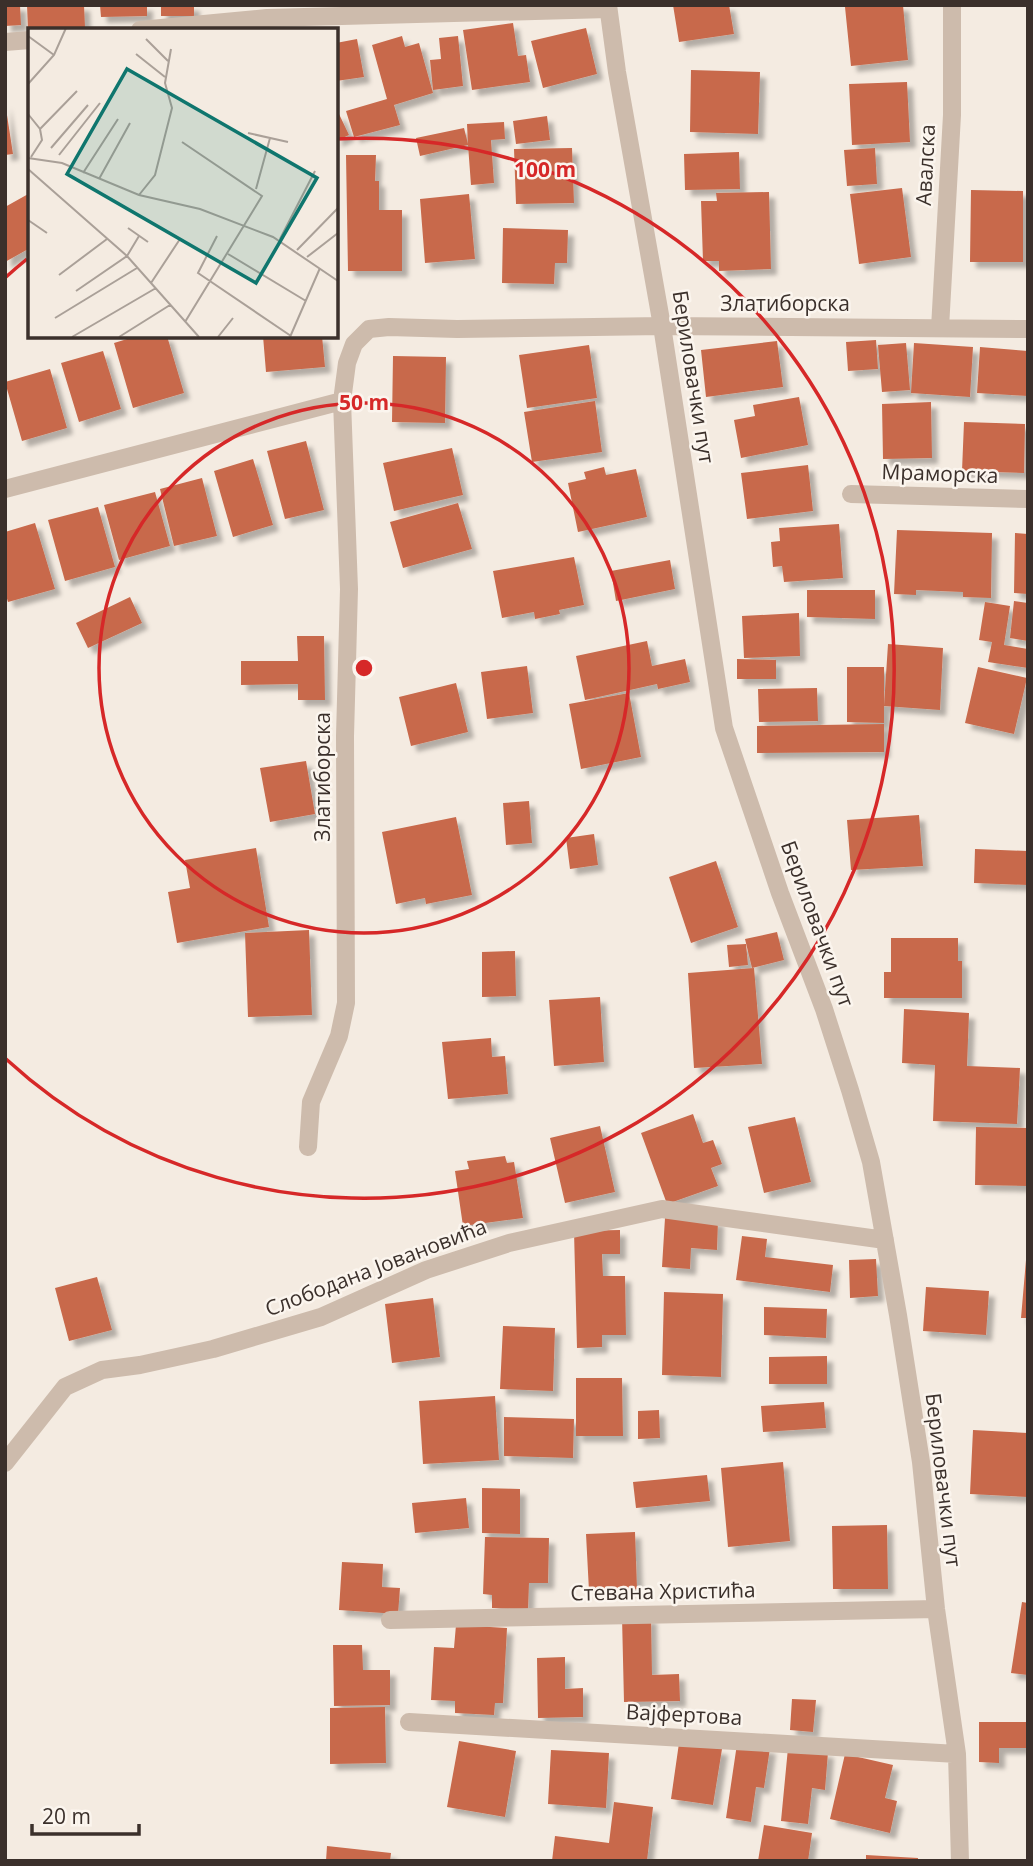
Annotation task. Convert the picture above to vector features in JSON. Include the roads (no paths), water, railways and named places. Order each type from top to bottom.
[{"type":"street","name":"Авалска","points":[[940,328],[952,116],[952,5]]},
{"type":"street","points":[[161,28],[267,18],[608,7]]},
{"type":"street","name":"Бериловачки пут","points":[[608,7],[662,326],[724,728],[850,1090],[870,1162],[885,1240],[921,1462],[936,1609],[957,1754],[960,1861]]},
{"type":"street","points":[[5,42],[28,40]]},
{"type":"street","name":"Златиборска","points":[[309,1147],[311,1102],[339,1036],[346,1003],[345,736],[349,589],[342,401],[347,363],[354,344],[369,329],[389,327],[1028,329]]},
{"type":"street","points":[[5,489],[342,401]]},
{"type":"street","name":"Мраморска","points":[[851,494],[1028,499]]},
{"type":"street","name":"Слободана Јовановића","points":[[5,1463],[65,1387],[102,1370],[214,1349],[321,1317],[426,1270],[509,1243],[662,1209],[885,1240]]},
{"type":"street","name":"Стевана Христића","points":[[390,1620],[936,1609]]},
{"type":"street","name":"Вајфертова","points":[[409,1722],[957,1754]]}]
